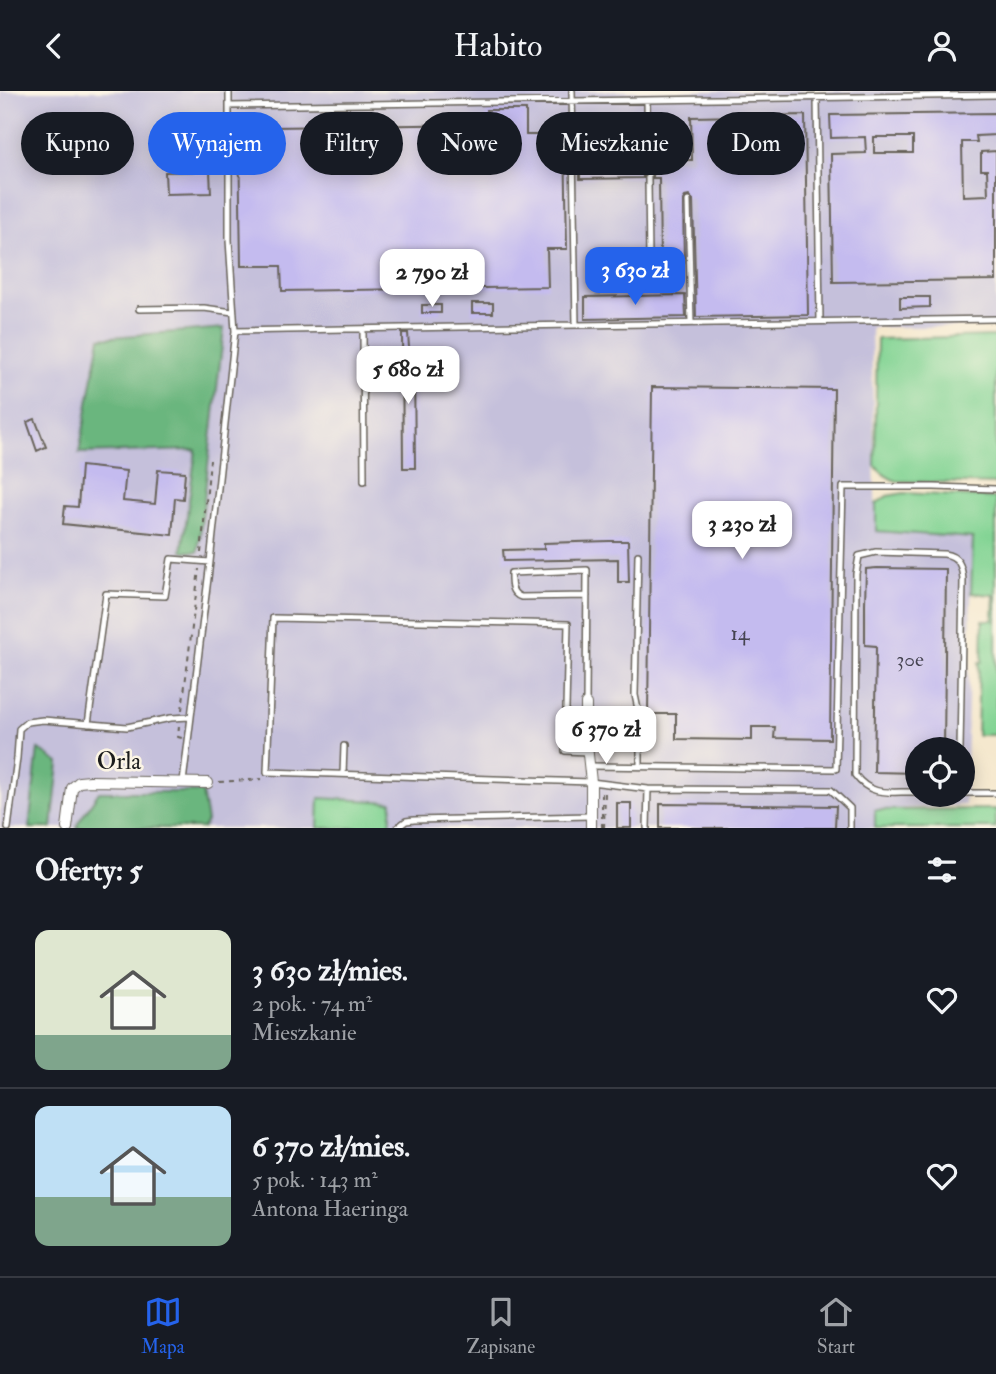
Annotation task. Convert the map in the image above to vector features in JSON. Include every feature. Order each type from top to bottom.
[{"type":"street","points":[[586,704],[591,828]]},
{"type":"street","name":"Orla","points":[[67,828],[72,788],[79,782],[208,783]]},
{"type":"lane","points":[[183,782],[235,331],[229,240],[229,91]]},
{"type":"lane","points":[[572,91],[576,325]]},
{"type":"lane","points":[[229,106],[996,95]]},
{"type":"lane","points":[[817,98],[820,321]]},
{"type":"lane","points":[[648,100],[649,260]]},
{"type":"lane","points":[[688,201],[691,323]]},
{"type":"lane","points":[[139,309],[204,308],[233,312]]},
{"type":"lane","points":[[235,331],[996,319]]},
{"type":"lane","points":[[363,329],[364,481]]},
{"type":"lane","points":[[590,765],[836,769],[843,487],[996,489]]},
{"type":"lane","points":[[905,792],[873,790],[862,785],[855,775],[855,599],[859,556],[876,552],[944,554],[959,561],[963,580],[960,737]]},
{"type":"lane","points":[[638,555],[635,695],[640,719],[640,766]]},
{"type":"lane","points":[[88,724],[106,594],[165,596],[171,559],[210,562]]},
{"type":"lane","points":[[586,596],[521,597],[512,590],[511,573],[587,570],[586,704]]},
{"type":"lane","points":[[588,752],[565,751],[568,624],[273,618],[267,772],[591,782],[648,789],[831,789],[850,808],[850,828]]},
{"type":"lane","points":[[8,828],[19,729],[27,722],[43,720],[127,727],[190,717]]},
{"type":"lane","points":[[343,774],[344,747]]},
{"type":"lane","points":[[647,828],[648,789]]},
{"type":"lane","points":[[975,793],[996,793]]},
{"type":"lane","points":[[397,828],[406,821],[414,820],[591,816]]},
{"type":"path","points":[[188,738],[178,737],[200,561],[209,460]]},
{"type":"path","points":[[208,783],[262,779],[267,772]]},
{"type":"path","points":[[603,828],[604,783]]},
{"type":"shaded area","points":[[0,91],[996,91],[996,327],[871,327],[876,531],[973,537],[967,737],[905,737],[905,807],[929,807],[876,810],[875,828],[390,828],[391,802],[319,799],[318,828],[0,828]]},
{"type":"green space","points":[[224,328],[198,552],[182,551],[196,450],[79,453],[100,338]]},
{"type":"green space","points":[[996,336],[996,484],[897,481],[882,473],[875,466],[877,339]]},
{"type":"green space","points":[[904,493],[996,498],[996,735],[977,735],[983,620],[993,620],[994,595],[971,593],[973,538],[876,531],[876,504],[887,496]]},
{"type":"green space","points":[[38,749],[59,763],[52,828],[29,828]]},
{"type":"green space","points":[[99,792],[202,792],[207,821],[203,828],[77,828]]},
{"type":"green space","points":[[319,798],[392,802],[390,828],[318,828]]},
{"type":"green space","points":[[996,809],[996,828],[875,828],[875,810]]},
{"type":"building","points":[[526,110],[526,135],[536,135],[536,175],[566,175],[567,249],[547,249],[548,287],[282,291],[281,266],[241,266],[240,175],[286,175],[286,127],[300,127],[300,175],[403,175],[403,125],[417,125],[417,175],[522,175],[522,112],[486,112]]},
{"type":"building","points":[[996,113],[996,135],[976,136],[977,142],[962,142],[963,196],[988,195],[987,170],[981,170],[981,152],[996,151],[996,280],[833,282],[831,154],[866,153],[865,137],[831,138],[830,115]],"holes":[[[874,137],[913,137],[913,153],[874,153]]]},
{"type":"building","points":[[805,115],[808,315],[696,317],[693,200],[689,196],[683,200],[684,263],[660,263],[659,178],[653,178],[653,175],[693,175],[693,117],[707,117],[707,175],[805,175]]},
{"type":"building","points":[[165,175],[210,175],[211,193],[166,194]]},
{"type":"building","points":[[580,175],[643,175],[643,178],[580,179]]},
{"type":"building","points":[[685,295],[686,317],[585,319],[585,297]]},
{"type":"building","points":[[900,297],[930,297],[930,307],[900,308]]},
{"type":"building","points":[[472,303],[493,303],[493,313],[472,313]]},
{"type":"building","points":[[422,305],[441,305],[441,313],[422,313]]},
{"type":"building","points":[[402,333],[408,333],[410,362],[414,362],[415,468],[403,468]]},
{"type":"building","points":[[652,387],[834,389],[830,739],[774,738],[775,727],[752,727],[752,740],[676,739],[676,714],[648,714]]},
{"type":"building","points":[[35,419],[46,447],[37,451],[27,422]]},
{"type":"building","points":[[81,466],[126,471],[123,501],[155,504],[158,470],[185,472],[183,499],[175,498],[172,535],[63,524],[65,506],[78,507]]},
{"type":"building","points":[[628,541],[629,582],[618,582],[618,559],[504,561],[503,550],[544,549],[544,543]]},
{"type":"building","points":[[866,569],[946,569],[944,737],[905,737],[905,773],[874,772],[876,646],[865,645]]},
{"type":"building","points":[[613,719],[632,720],[631,744],[612,744]]},
{"type":"building","points":[[617,803],[631,803],[631,828],[617,828]]},
{"type":"building","points":[[660,804],[836,806],[835,828],[660,828]]}]
